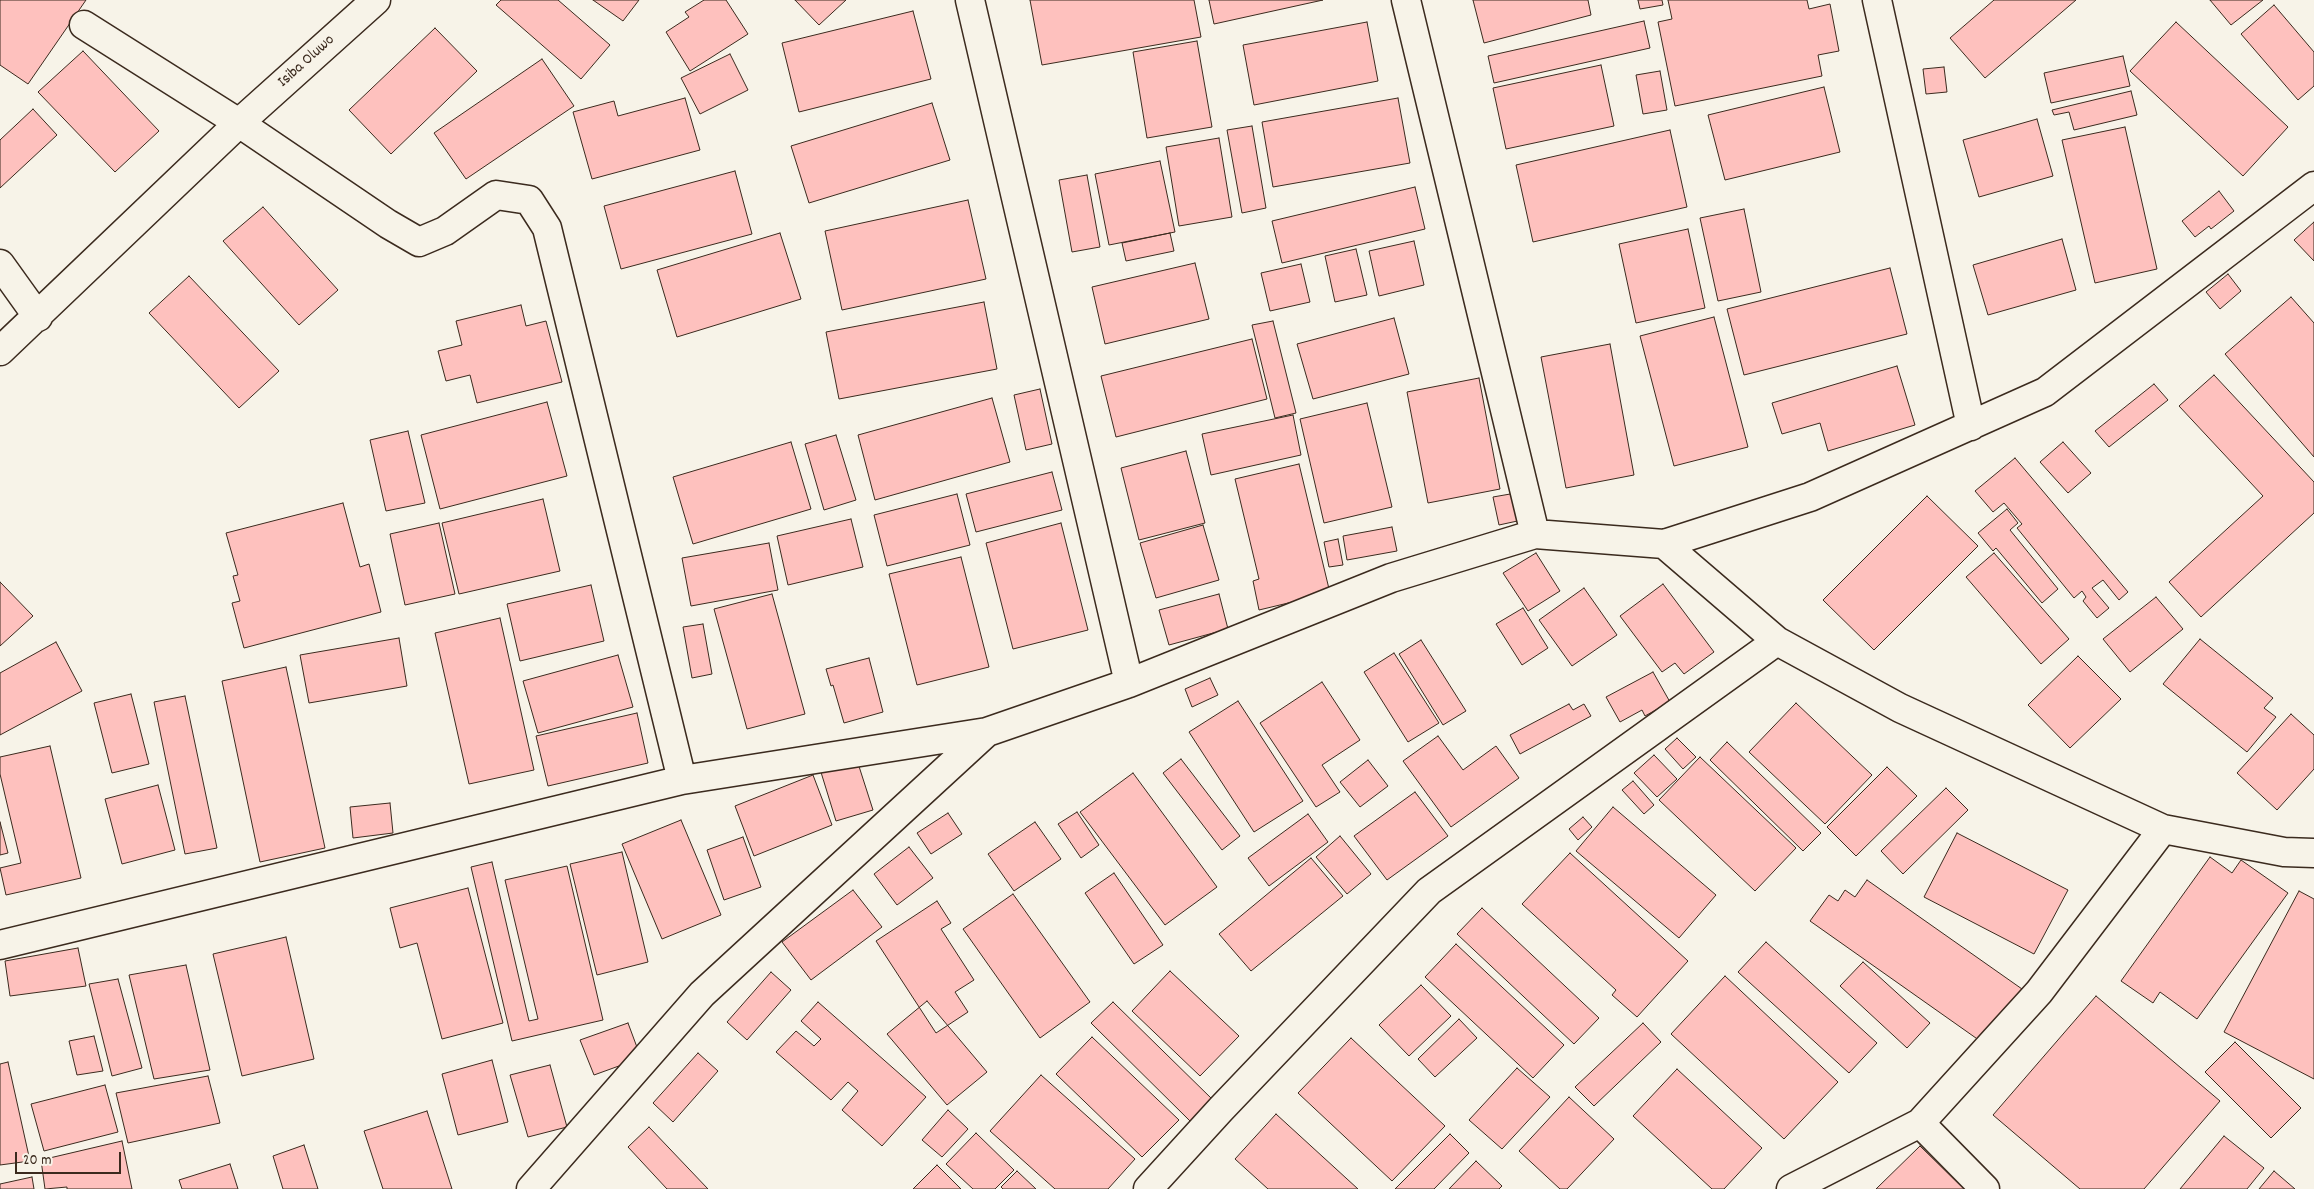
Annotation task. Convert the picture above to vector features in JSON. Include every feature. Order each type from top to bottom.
[{"type":"street","name":"Isiba Oluwo","points":[[0,351],[239,123],[376,0]]},
{"type":"street","points":[[970,0],[1129,683]]},
{"type":"street","points":[[1406,0],[1535,534]]},
{"type":"street","points":[[1877,0],[1971,426]]},
{"type":"street","points":[[84,25],[239,123],[388,224],[419,242],[445,231],[496,195],[529,200],[547,228],[682,780]]},
{"type":"street","points":[[0,945],[682,780],[987,732],[1129,683],[1391,578],[1535,534],[1664,544],[1810,497],[2045,392],[2314,186]]},
{"type":"street","points":[[0,264],[38,316]]},
{"type":"street","points":[[1664,544],[1777,641],[1900,708],[2163,828],[2284,852],[2314,853]]},
{"type":"street","points":[[1148,1189],[1221,1109],[1429,891],[1777,641]]},
{"type":"street","points":[[532,1189],[702,994],[987,732]]},
{"type":"street","points":[[1791,1189],[1920,1123],[2039,992],[2163,828]]},
{"type":"street","points":[[1920,1123],[1985,1189]]},
{"type":"building","points":[[0,0],[86,0],[28,84],[0,65]]},
{"type":"building","points":[[501,0],[558,0],[610,45],[581,79],[496,5]]},
{"type":"building","points":[[593,0],[639,0],[623,21]]},
{"type":"building","points":[[704,0],[726,0],[748,34],[690,71],[666,32],[689,17],[685,12]]},
{"type":"building","points":[[795,0],[846,0],[819,25]]},
{"type":"building","points":[[1030,0],[1194,0],[1201,37],[1042,65]]},
{"type":"building","points":[[1209,0],[1323,0],[1214,24]]},
{"type":"building","points":[[1473,0],[1588,0],[1591,15],[1484,43]]},
{"type":"building","points":[[1638,0],[1662,0],[1663,5],[1640,9]]},
{"type":"building","points":[[1668,0],[1807,0],[1809,9],[1830,4],[1839,51],[1818,55],[1822,76],[1675,106],[1658,22],[1672,19]]},
{"type":"building","points":[[1994,0],[2076,0],[1985,78],[1950,38]]},
{"type":"building","points":[[2210,0],[2263,0],[2231,25]]},
{"type":"building","points":[[2274,5],[2314,52],[2314,86],[2298,100],[2241,34]]},
{"type":"building","points":[[913,11],[931,79],[799,112],[782,43]]},
{"type":"building","points":[[1644,21],[1650,48],[1494,83],[1488,56]]},
{"type":"building","points":[[1367,22],[1378,81],[1254,105],[1243,45]]},
{"type":"building","points":[[2176,22],[2288,127],[2243,176],[2130,71]]},
{"type":"building","points":[[435,28],[477,71],[391,154],[349,110]]},
{"type":"building","points":[[1197,41],[1212,127],[1147,138],[1133,52]]},
{"type":"building","points":[[83,51],[159,131],[115,172],[38,92]]},
{"type":"building","points":[[730,54],[748,90],[700,114],[681,78]]},
{"type":"building","points":[[2123,56],[2130,86],[2051,103],[2044,73]]},
{"type":"building","points":[[542,59],[574,106],[466,179],[434,133]]},
{"type":"building","points":[[1601,65],[1614,126],[1506,149],[1493,88]]},
{"type":"building","points":[[1944,67],[1947,92],[1926,94],[1923,69]]},
{"type":"building","points":[[1660,71],[1667,110],[1643,114],[1636,75]]},
{"type":"building","points":[[1824,87],[1840,152],[1725,180],[1708,115]]},
{"type":"building","points":[[2131,91],[2137,115],[2074,130],[2069,112],[2054,115],[2052,110]]},
{"type":"building","points":[[685,98],[700,150],[592,179],[573,112],[614,101],[618,116]]},
{"type":"building","points":[[1398,98],[1410,163],[1273,187],[1262,122]]},
{"type":"building","points":[[932,103],[950,160],[809,203],[791,146]]},
{"type":"building","points":[[33,109],[57,135],[0,188],[0,140]]},
{"type":"building","points":[[2037,119],[2053,176],[1979,197],[1963,140]]},
{"type":"building","points":[[1252,126],[1266,208],[1242,213],[1227,130]]},
{"type":"building","points":[[2125,127],[2157,269],[2095,283],[2062,140]]},
{"type":"building","points":[[1670,130],[1687,207],[1533,242],[1516,165]]},
{"type":"building","points":[[1219,138],[1232,217],[1179,226],[1166,147]]},
{"type":"building","points":[[1160,161],[1175,232],[1109,245],[1095,174]]},
{"type":"building","points":[[735,171],[752,234],[621,269],[604,206]]},
{"type":"building","points":[[1087,175],[1100,247],[1072,252],[1059,180]]},
{"type":"building","points":[[1415,187],[1425,229],[1282,263],[1272,221]]},
{"type":"building","points":[[2219,191],[2234,211],[2211,229],[2209,226],[2195,237],[2182,221]]},
{"type":"building","points":[[968,200],[986,279],[842,310],[825,231]]},
{"type":"building","points":[[263,207],[338,290],[299,325],[223,241]]},
{"type":"building","points":[[1744,209],[1761,292],[1718,301],[1700,218]]},
{"type":"building","points":[[2314,222],[2314,261],[2294,240]]},
{"type":"building","points":[[1688,229],[1705,308],[1636,323],[1619,244]]},
{"type":"building","points":[[780,233],[801,299],[677,337],[657,270]]},
{"type":"building","points":[[1170,233],[1174,251],[1126,261],[1122,243]]},
{"type":"building","points":[[2062,239],[2076,290],[1988,315],[1973,265]]},
{"type":"building","points":[[1414,241],[1424,285],[1379,296],[1369,251]]},
{"type":"building","points":[[1356,249],[1367,295],[1335,302],[1325,256]]},
{"type":"building","points":[[1195,263],[1209,319],[1105,344],[1092,287]]},
{"type":"building","points":[[1301,264],[1310,302],[1270,311],[1261,273]]},
{"type":"building","points":[[1890,268],[1907,334],[1744,375],[1727,309]]},
{"type":"building","points":[[2228,274],[2241,291],[2220,309],[2206,292]]},
{"type":"building","points":[[189,276],[279,371],[239,408],[149,313]]},
{"type":"building","points":[[2291,297],[2314,323],[2314,457],[2225,354]]},
{"type":"building","points":[[984,302],[997,369],[839,399],[826,332]]},
{"type":"building","points":[[521,305],[526,326],[546,321],[562,382],[477,403],[470,375],[446,381],[438,351],[462,345],[456,321]]},
{"type":"building","points":[[1714,317],[1748,447],[1674,466],[1640,336]]},
{"type":"building","points":[[1394,318],[1409,374],[1313,399],[1297,344]]},
{"type":"building","points":[[1273,321],[1296,413],[1275,418],[1252,325]]},
{"type":"building","points":[[1252,339],[1267,399],[1116,437],[1101,376]]},
{"type":"building","points":[[1610,344],[1634,475],[1566,488],[1541,357]]},
{"type":"building","points":[[1897,366],[1915,425],[1828,451],[1820,423],[1782,434],[1772,403]]},
{"type":"building","points":[[2214,375],[2314,482],[2314,513],[2201,617],[2169,582],[2263,496],[2179,406]]},
{"type":"building","points":[[1479,378],[1500,489],[1428,503],[1407,392]]},
{"type":"building","points":[[2154,384],[2168,400],[2109,447],[2095,431]]},
{"type":"building","points":[[1040,389],[1052,444],[1026,450],[1014,395]]},
{"type":"building","points":[[992,398],[1010,462],[875,500],[858,435]]},
{"type":"building","points":[[547,402],[567,476],[440,509],[421,435]]},
{"type":"building","points":[[1367,403],[1392,507],[1324,523],[1300,419]]},
{"type":"building","points":[[1293,415],[1301,455],[1211,475],[1202,434]]},
{"type":"building","points":[[408,431],[425,503],[386,511],[370,440]]},
{"type":"building","points":[[836,435],[856,500],[824,510],[805,444]]},
{"type":"building","points":[[791,442],[811,509],[693,544],[673,477]]},
{"type":"building","points":[[2063,442],[2091,473],[2068,493],[2040,462]]},
{"type":"building","points":[[1186,451],[1205,523],[1139,540],[1121,468]]},
{"type":"building","points":[[2015,458],[2128,592],[2119,600],[2103,580],[2092,588],[2109,608],[2097,618],[2083,601],[2086,597],[2082,591],[2074,598],[2017,528],[2022,524],[2004,503],[1993,512],[1975,491]]},
{"type":"building","points":[[1299,464],[1330,593],[1259,610],[1253,581],[1259,579],[1235,479]]},
{"type":"building","points":[[1052,472],[1062,510],[976,532],[966,494]]},
{"type":"building","points":[[1516,493],[1522,520],[1499,525],[1493,497]]},
{"type":"building","points":[[957,494],[970,545],[887,566],[874,515]]},
{"type":"building","points":[[1927,496],[1978,546],[1874,650],[1823,600]]},
{"type":"building","points":[[543,499],[560,571],[459,594],[442,523]]},
{"type":"building","points":[[343,503],[360,567],[369,564],[381,612],[244,648],[232,603],[240,601],[233,576],[238,575],[226,533]]},
{"type":"building","points":[[2007,509],[2018,523],[2010,530],[2058,589],[2042,603],[1996,548],[1993,551],[1978,533]]},
{"type":"building","points":[[851,519],[863,567],[788,585],[777,536]]},
{"type":"building","points":[[439,523],[455,594],[405,605],[390,534]]},
{"type":"building","points":[[1061,523],[1088,630],[1013,649],[986,543]]},
{"type":"building","points":[[1203,525],[1219,580],[1156,598],[1140,543]]},
{"type":"building","points":[[1392,527],[1397,551],[1347,560],[1343,536]]},
{"type":"building","points":[[1338,539],[1343,565],[1329,567],[1324,542]]},
{"type":"building","points":[[769,543],[778,590],[691,606],[682,558]]},
{"type":"building","points":[[1536,553],[1560,591],[1528,611],[1503,573]]},
{"type":"building","points":[[1994,553],[2069,639],[2041,664],[1966,577]]},
{"type":"building","points":[[961,557],[989,667],[917,685],[889,574]]},
{"type":"building","points":[[0,582],[33,616],[0,646]]},
{"type":"building","points":[[1663,584],[1714,652],[1684,674],[1675,663],[1662,672],[1620,616]]},
{"type":"building","points":[[591,585],[604,641],[520,661],[507,604]]},
{"type":"building","points":[[1584,588],[1617,635],[1572,666],[1539,620]]},
{"type":"building","points":[[772,594],[805,714],[747,729],[714,609]]},
{"type":"building","points":[[1219,594],[1228,629],[1169,645],[1159,610]]},
{"type":"building","points":[[2156,597],[2183,629],[2130,672],[2103,639]]},
{"type":"building","points":[[1523,608],[1548,648],[1522,665],[1496,624]]},
{"type":"building","points":[[500,618],[534,770],[469,784],[435,633]]},
{"type":"building","points":[[703,624],[712,674],[692,678],[683,627]]},
{"type":"building","points":[[399,638],[407,686],[309,703],[300,655]]},
{"type":"building","points":[[2200,639],[2273,698],[2264,708],[2276,717],[2247,752],[2163,684]]},
{"type":"building","points":[[1421,640],[1466,711],[1443,725],[1399,654]]},
{"type":"building","points":[[56,642],[82,691],[0,735],[0,673]]},
{"type":"building","points":[[1394,653],[1439,723],[1408,742],[1364,672]]},
{"type":"building","points":[[618,655],[633,707],[538,733],[523,681]]},
{"type":"building","points":[[2078,656],[2121,699],[2070,748],[2028,705]]},
{"type":"building","points":[[869,658],[883,712],[844,723],[833,685],[831,686],[826,669]]},
{"type":"building","points":[[286,667],[325,848],[260,862],[222,681]]},
{"type":"building","points":[[1653,672],[1670,702],[1645,716],[1642,710],[1620,722],[1606,697]]},
{"type":"building","points":[[1210,678],[1218,695],[1192,707],[1185,689]]},
{"type":"building","points":[[1322,682],[1360,740],[1322,765],[1340,792],[1316,807],[1260,723]]},
{"type":"building","points":[[131,694],[149,764],[112,773],[94,703]]},
{"type":"building","points":[[185,696],[217,848],[185,854],[154,702]]},
{"type":"building","points":[[1238,701],[1303,801],[1254,832],[1189,732]]},
{"type":"building","points":[[1796,703],[1872,775],[1825,824],[1749,752]]},
{"type":"building","points":[[1569,704],[1573,710],[1584,704],[1591,716],[1520,754],[1510,735]]},
{"type":"building","points":[[637,713],[648,763],[548,786],[536,736]]},
{"type":"building","points":[[2291,714],[2314,735],[2314,769],[2277,810],[2237,773]]},
{"type":"building","points":[[1438,736],[1463,770],[1496,746],[1519,778],[1451,827],[1403,761]]},
{"type":"building","points":[[1677,738],[1696,757],[1683,769],[1665,749]]},
{"type":"building","points":[[1727,742],[1821,833],[1803,851],[1710,760]]},
{"type":"building","points":[[50,746],[81,878],[6,895],[0,868],[21,863],[0,774],[0,757]]},
{"type":"building","points":[[1654,755],[1677,779],[1657,797],[1634,773]]},
{"type":"building","points":[[856,757],[873,810],[836,821],[820,769]]},
{"type":"building","points":[[1700,757],[1796,848],[1755,891],[1659,800]]},
{"type":"building","points":[[1181,759],[1240,836],[1222,850],[1163,773]]},
{"type":"building","points":[[1368,760],[1388,786],[1360,807],[1340,782]]},
{"type":"building","points":[[1887,767],[1917,796],[1856,856],[1827,827]]},
{"type":"building","points":[[1133,773],[1217,887],[1165,925],[1080,812]]},
{"type":"building","points":[[813,775],[832,825],[754,856],[735,806]]},
{"type":"building","points":[[1633,781],[1654,805],[1644,814],[1622,790]]},
{"type":"building","points":[[158,785],[175,850],[122,864],[105,799]]},
{"type":"building","points":[[1946,788],[1968,810],[1903,874],[1881,851]]},
{"type":"building","points":[[1415,792],[1448,836],[1387,880],[1354,836]]},
{"type":"building","points":[[390,803],[393,833],[353,838],[350,807]]},
{"type":"building","points":[[1613,807],[1716,895],[1679,938],[1576,851]]},
{"type":"building","points":[[1077,812],[1099,845],[1081,858],[1058,824]]},
{"type":"building","points":[[948,813],[962,834],[931,854],[917,833]]},
{"type":"building","points":[[1308,814],[1328,842],[1269,886],[1248,858]]},
{"type":"building","points":[[1583,817],[1592,827],[1578,840],[1569,829]]},
{"type":"building","points":[[681,820],[721,915],[662,939],[622,844]]},
{"type":"building","points":[[0,822],[8,853],[0,855]]},
{"type":"building","points":[[1035,822],[1061,859],[1014,891],[988,854]]},
{"type":"building","points":[[1957,833],[2068,890],[2034,954],[1924,897]]},
{"type":"building","points":[[1340,836],[1371,874],[1347,894],[1316,857]]},
{"type":"building","points":[[743,837],[761,887],[724,900],[707,850]]},
{"type":"building","points":[[909,847],[933,878],[897,905],[874,874]]},
{"type":"building","points":[[622,852],[648,962],[597,975],[570,864]]},
{"type":"building","points":[[1570,853],[1688,961],[1637,1017],[1612,995],[1616,990],[1522,904]]},
{"type":"building","points":[[2210,857],[2232,873],[2241,860],[2288,893],[2197,1019],[2160,992],[2153,1003],[2121,981]]},
{"type":"building","points":[[1311,858],[1343,896],[1251,971],[1219,934]]},
{"type":"building","points":[[492,862],[529,1021],[538,1019],[505,880],[567,866],[603,1020],[512,1041],[471,867]]},
{"type":"building","points":[[1114,873],[1163,945],[1134,964],[1085,893]]},
{"type":"building","points":[[1867,880],[2022,989],[1983,1043],[1810,921],[1829,895],[1838,901],[1845,890],[1855,897]]},
{"type":"building","points":[[468,888],[503,1023],[442,1039],[417,943],[400,948],[390,908]]},
{"type":"building","points":[[853,890],[882,927],[811,980],[782,942]]},
{"type":"building","points":[[2299,891],[2314,899],[2314,1079],[2224,1032]]},
{"type":"building","points":[[1013,894],[1090,1002],[1040,1038],[963,929]]},
{"type":"building","points":[[937,901],[951,923],[941,929],[974,980],[955,992],[968,1012],[936,1033],[876,941]]},
{"type":"building","points":[[1482,908],[1599,1018],[1574,1044],[1457,934]]},
{"type":"building","points":[[286,937],[314,1059],[242,1076],[213,954]]},
{"type":"building","points":[[1766,942],[1877,1043],[1849,1073],[1738,972]]},
{"type":"building","points":[[1456,944],[1564,1045],[1533,1078],[1425,977]]},
{"type":"building","points":[[78,948],[86,986],[10,996],[5,961]]},
{"type":"building","points":[[1863,962],[1930,1023],[1907,1048],[1840,986]]},
{"type":"building","points":[[186,965],[210,1070],[154,1079],[129,975]]},
{"type":"building","points":[[1170,971],[1239,1036],[1200,1076],[1132,1011]]},
{"type":"building","points":[[771,972],[791,990],[747,1040],[727,1022]]},
{"type":"building","points":[[1725,976],[1838,1082],[1784,1139],[1671,1034]]},
{"type":"building","points":[[118,979],[142,1068],[112,1076],[89,984]]},
{"type":"building","points":[[1421,985],[1451,1016],[1409,1056],[1379,1025]]},
{"type":"building","points":[[2096,996],[2220,1101],[2144,1189],[2080,1189],[1993,1115]]},
{"type":"building","points":[[927,1001],[987,1072],[947,1105],[887,1034]]},
{"type":"building","points":[[818,1002],[926,1097],[882,1146],[842,1110],[858,1091],[848,1082],[831,1100],[776,1052],[796,1031],[814,1046],[821,1039],[801,1021]]},
{"type":"building","points":[[1113,1002],[1212,1099],[1190,1121],[1091,1023]]},
{"type":"building","points":[[1459,1019],[1477,1038],[1435,1077],[1418,1059]]},
{"type":"building","points":[[628,1023],[641,1058],[594,1075],[580,1040]]},
{"type":"building","points":[[1643,1023],[1661,1042],[1594,1106],[1575,1087]]},
{"type":"building","points":[[94,1036],[103,1071],[77,1075],[69,1041]]},
{"type":"building","points":[[1092,1037],[1179,1120],[1142,1157],[1056,1074]]},
{"type":"building","points":[[1351,1038],[1445,1126],[1392,1181],[1298,1093]]},
{"type":"building","points":[[2235,1042],[2301,1108],[2271,1138],[2205,1072]]},
{"type":"building","points":[[698,1053],[718,1071],[673,1122],[653,1103]]},
{"type":"building","points":[[492,1060],[508,1122],[458,1135],[442,1074]]},
{"type":"building","points":[[8,1062],[30,1161],[0,1165],[0,1064]]},
{"type":"building","points":[[550,1065],[567,1127],[528,1137],[510,1075]]},
{"type":"building","points":[[1517,1068],[1550,1097],[1502,1149],[1469,1120]]},
{"type":"building","points":[[1677,1069],[1762,1148],[1724,1189],[1712,1189],[1633,1116]]},
{"type":"building","points":[[1041,1075],[1135,1159],[1108,1189],[1055,1189],[990,1131]]},
{"type":"building","points":[[208,1076],[220,1123],[128,1143],[116,1093]]},
{"type":"building","points":[[105,1085],[118,1132],[44,1151],[31,1104]]},
{"type":"building","points":[[1569,1097],[1614,1139],[1567,1189],[1560,1189],[1519,1151]]},
{"type":"building","points":[[948,1110],[968,1129],[942,1157],[922,1140]]},
{"type":"building","points":[[427,1111],[452,1189],[383,1189],[364,1131]]},
{"type":"building","points":[[1276,1114],[1358,1189],[1268,1189],[1235,1159]]},
{"type":"building","points":[[649,1127],[708,1189],[667,1189],[628,1147]]},
{"type":"building","points":[[976,1133],[1014,1170],[995,1189],[973,1189],[946,1164]]},
{"type":"building","points":[[1450,1134],[1469,1153],[1434,1189],[1395,1189]]},
{"type":"building","points":[[2224,1136],[2264,1168],[2247,1189],[2180,1189]]},
{"type":"building","points":[[122,1141],[132,1189],[67,1189],[67,1187],[45,1189],[41,1160]]},
{"type":"building","points":[[304,1145],[318,1189],[283,1189],[273,1156]]},
{"type":"building","points":[[1920,1146],[1964,1189],[1876,1189]]},
{"type":"building","points":[[1476,1161],[1502,1186],[1499,1189],[1449,1189]]},
{"type":"building","points":[[230,1164],[238,1189],[182,1189],[179,1180]]},
{"type":"building","points":[[937,1165],[961,1189],[913,1189]]},
{"type":"building","points":[[1017,1171],[1036,1189],[1003,1189],[1001,1187]]},
{"type":"building","points":[[2274,1171],[2295,1189],[2259,1189]]},
{"type":"building","points":[[32,1177],[34,1189],[0,1189],[0,1184]]}]
